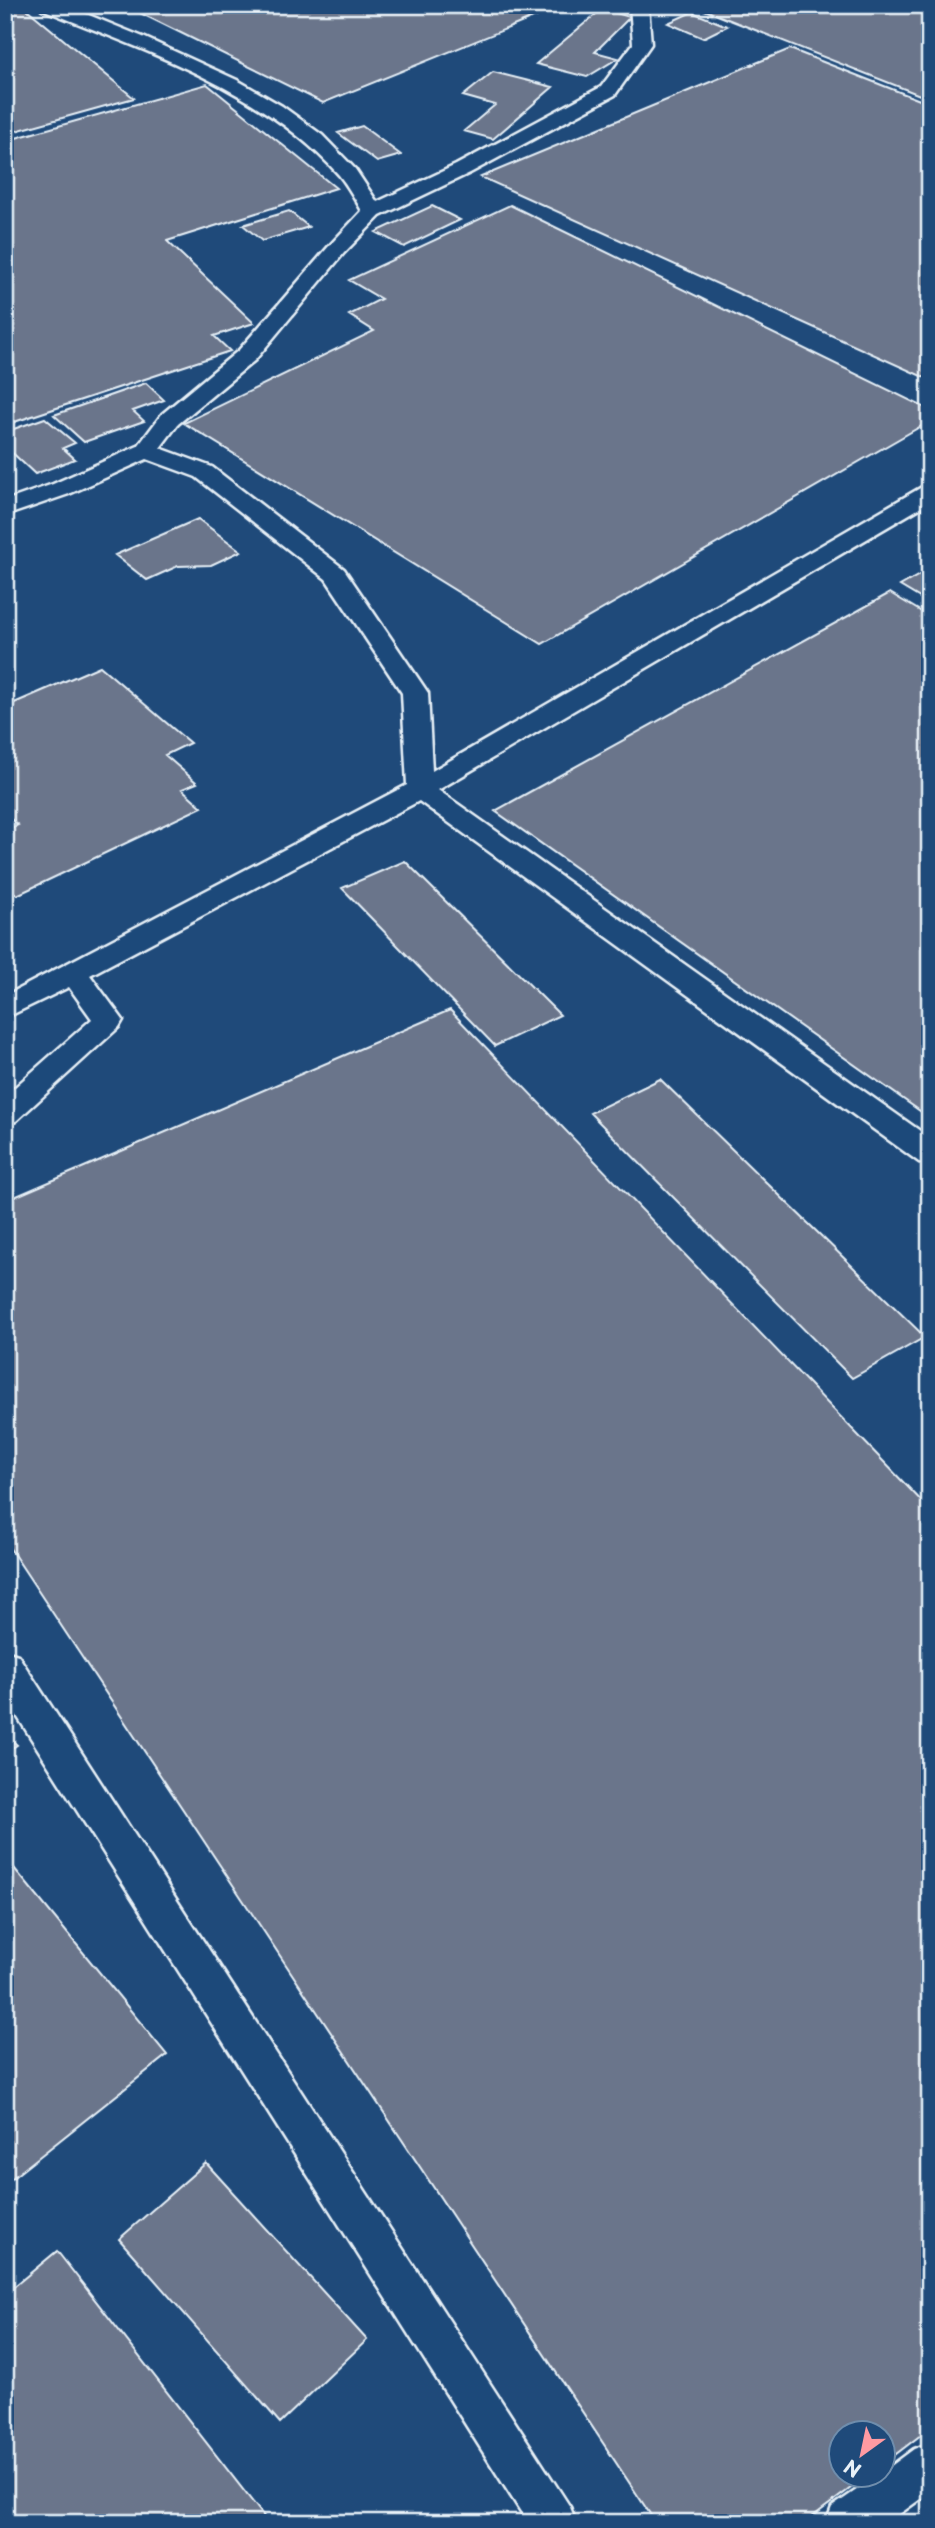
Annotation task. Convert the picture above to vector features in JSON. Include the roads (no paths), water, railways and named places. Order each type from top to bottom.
[{"type":"lane","points":[[48,5],[225,80],[315,139],[361,186],[373,212]]},
{"type":"lane","points":[[5,509],[61,489],[146,451],[170,419],[247,355],[373,212],[463,169],[608,91],[642,44],[639,5]]},
{"type":"lane","points":[[146,451],[204,472],[335,574],[415,693],[419,789]]},
{"type":"lane","points":[[5,1008],[419,789],[930,492]]},
{"type":"lane","points":[[419,789],[930,1154]]},
{"type":"lane","points":[[5,1113],[109,1020],[73,972]]},
{"type":"lane","points":[[5,1666],[554,2523]]},
{"type":"lane","points":[[848,2523],[930,2465]]}]
